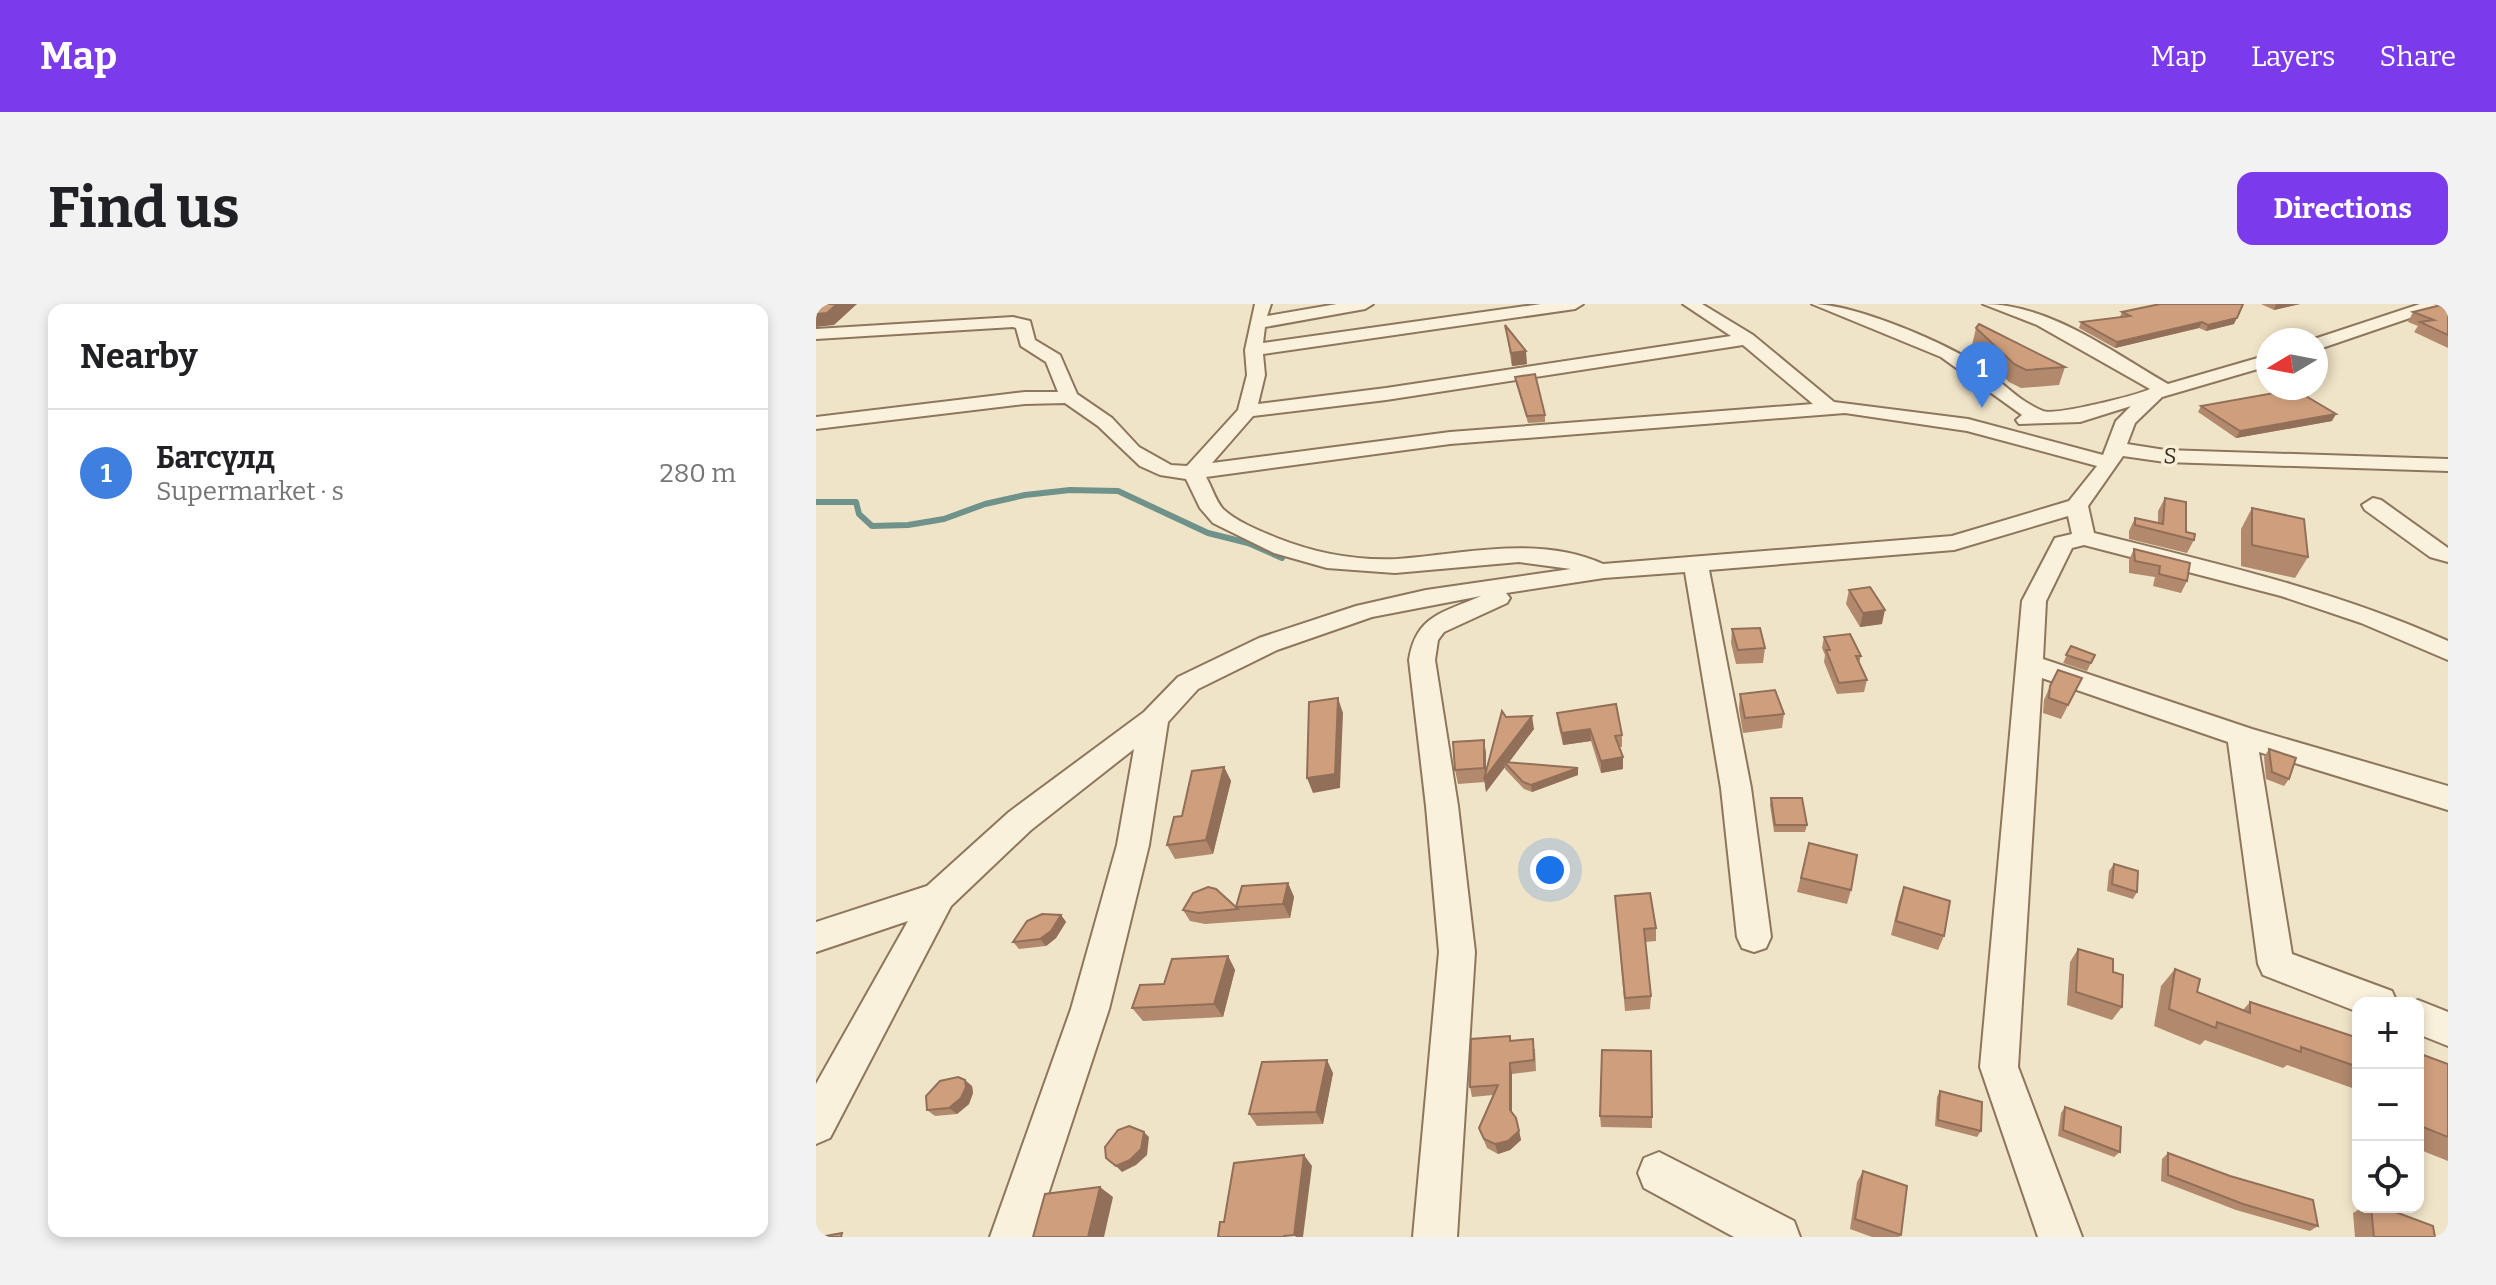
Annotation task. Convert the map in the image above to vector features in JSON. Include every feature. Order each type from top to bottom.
[{"type":"street","points":[[1192,473],[1247,411],[1256,375],[1254,350],[1260,313],[1365,304]]},
{"type":"street","points":[[1254,350],[1575,304]]},
{"type":"street","points":[[1691,304],[1747,339],[1829,408]]},
{"type":"street","points":[[1820,304],[1947,353],[1978,373],[2008,399],[2043,419]]},
{"type":"street","points":[[1991,304],[2043,321],[2159,393]]},
{"type":"street","points":[[2328,340],[2436,304]]},
{"type":"street","points":[[816,334],[1013,322],[1024,325],[1027,342],[1054,359],[1069,397],[1105,422],[1147,462],[1167,471],[1192,473],[1450,438],[1829,408],[1845,407],[1968,425],[2080,416],[2103,406],[2256,364]]},
{"type":"street","points":[[1247,411],[1386,394],[1747,339]]},
{"type":"street","points":[[816,1124],[939,896],[1020,821],[1154,719],[1188,683],[1268,644],[1365,611],[1426,597],[1604,571],[1954,543],[2077,506],[2112,456],[2126,421],[2159,393]]},
{"type":"street","points":[[816,423],[1025,398],[1069,397]]},
{"type":"street","points":[[1105,422],[1126,427],[1185,462],[1201,482],[1206,501],[1218,517],[1322,561],[1395,566],[1531,553],[1572,560],[1604,571]]},
{"type":"street","name":"S","points":[[1968,425],[2112,456],[2448,465]]},
{"type":"street","points":[[2373,505],[2438,552],[2448,555]]},
{"type":"street","points":[[2077,506],[2084,538]]},
{"type":"street","points":[[2060,1237],[1999,1067],[2034,601],[2063,543],[2084,538],[2227,572],[2323,602],[2412,634],[2448,651]]},
{"type":"street","points":[[1696,564],[1736,788],[1754,937]]},
{"type":"street","points":[[1435,1237],[1457,952],[1442,806],[1422,660],[1425,640],[1435,626],[1466,611],[1550,580]]},
{"type":"street","points":[[2029,664],[2242,736],[2448,798]]},
{"type":"street","points":[[1012,1237],[1090,1009],[1133,845],[1154,719]]},
{"type":"street","points":[[2242,736],[2276,964],[2363,997]]},
{"type":"street","points":[[816,937],[939,896]]},
{"type":"street","points":[[2424,1019],[2448,1029]]},
{"type":"street","points":[[1659,1173],[1778,1237]]},
{"type":"building","points":[[816,304],[837,304],[827,313],[816,314]]},
{"type":"building","points":[[2160,304],[2243,304],[2237,318],[2208,325],[2202,322],[2117,342],[2081,322],[2130,316],[2122,312]]},
{"type":"building","points":[[2448,304],[2448,335],[2420,322],[2434,320],[2413,312]]},
{"type":"building","points":[[1979,324],[2065,367],[2026,370],[2014,364],[1976,328]]},
{"type":"building","points":[[1505,325],[1526,351],[1511,353]]},
{"type":"building","points":[[1535,374],[1545,415],[1527,416],[1515,377]]},
{"type":"building","points":[[2256,396],[2256,400],[2312,400],[2336,414],[2240,431],[2201,406]]},
{"type":"building","points":[[2165,498],[2186,502],[2186,532],[2195,534],[2194,540],[2135,525],[2135,518],[2163,524]]},
{"type":"building","points":[[2252,508],[2304,519],[2308,557],[2252,545]]},
{"type":"building","points":[[2134,549],[2190,563],[2187,581],[2159,574],[2160,566],[2135,561]]},
{"type":"building","points":[[1870,587],[1885,610],[1863,613],[1849,590]]},
{"type":"building","points":[[1760,628],[1765,648],[1738,650],[1732,629]]},
{"type":"building","points":[[1850,634],[1861,656],[1856,656],[1867,680],[1839,683],[1824,637]]},
{"type":"building","points":[[2071,646],[2095,655],[2091,663],[2066,655]]},
{"type":"building","points":[[2058,670],[2082,678],[2068,705],[2049,698],[2050,686]]},
{"type":"building","points":[[1775,690],[1784,714],[1745,718],[1740,694]]},
{"type":"building","points":[[1338,698],[1335,774],[1307,778],[1309,702]]},
{"type":"building","points":[[1616,704],[1622,735],[1615,736],[1623,757],[1601,761],[1590,729],[1562,733],[1557,713]]},
{"type":"building","points":[[1502,711],[1506,717],[1532,716],[1484,779]]},
{"type":"building","points":[[1484,740],[1484,768],[1455,770],[1453,742]]},
{"type":"building","points":[[2269,749],[2296,758],[2289,779],[2272,772]]},
{"type":"building","points":[[1504,762],[1578,768],[1531,785],[1523,782]]},
{"type":"building","points":[[1224,767],[1206,840],[1167,845],[1174,817],[1182,816],[1192,771]]},
{"type":"building","points":[[1771,798],[1802,798],[1807,825],[1775,825]]},
{"type":"building","points":[[1809,843],[1857,855],[1851,890],[1801,878]]},
{"type":"building","points":[[2114,864],[2138,871],[2137,892],[2112,884]]},
{"type":"building","points":[[1288,883],[1283,904],[1236,907],[1242,886]]},
{"type":"building","points":[[1208,887],[1216,889],[1238,909],[1198,913],[1183,910],[1193,893]]},
{"type":"building","points":[[1904,887],[1950,901],[1944,936],[1896,921]]},
{"type":"building","points":[[1650,893],[1656,928],[1644,929],[1651,996],[1625,998],[1615,896]]},
{"type":"building","points":[[1042,914],[1061,915],[1051,931],[1040,939],[1013,942],[1027,921]]},
{"type":"building","points":[[2078,949],[2113,959],[2113,972],[2123,975],[2122,1007],[2076,992]]},
{"type":"building","points":[[1228,956],[1214,1004],[1132,1008],[1140,985],[1164,984],[1172,959]]},
{"type":"building","points":[[2175,969],[2200,979],[2197,992],[2250,1013],[2250,1002],[2352,1036],[2352,1065],[2301,1047],[2301,1052],[2217,1022],[2216,1028],[2169,1009]]},
{"type":"building","points":[[1510,1036],[1510,1041],[1533,1039],[1534,1060],[1510,1063],[1510,1110],[1519,1131],[1508,1141],[1495,1144],[1484,1139],[1479,1128],[1498,1085],[1470,1087],[1471,1039]]},
{"type":"building","points":[[1602,1050],[1651,1051],[1652,1117],[1600,1116]]},
{"type":"building","points":[[2424,1055],[2448,1064],[2448,1137],[2424,1127]]},
{"type":"building","points":[[1327,1060],[1316,1112],[1249,1114],[1262,1062]]},
{"type":"building","points":[[958,1077],[965,1080],[966,1087],[961,1098],[949,1108],[927,1110],[926,1096],[940,1081]]},
{"type":"building","points":[[1940,1091],[1982,1102],[1981,1131],[1938,1120]]},
{"type":"building","points":[[2065,1107],[2121,1127],[2120,1152],[2063,1130]]},
{"type":"building","points":[[1129,1126],[1144,1132],[1141,1149],[1130,1160],[1116,1166],[1106,1158],[1105,1147],[1118,1130]]},
{"type":"building","points":[[2168,1153],[2230,1176],[2313,1200],[2318,1226],[2243,1204],[2168,1175]]},
{"type":"building","points":[[1304,1155],[1294,1235],[1218,1237],[1220,1222],[1224,1222],[1234,1163]]},
{"type":"building","points":[[1863,1171],[1907,1186],[1901,1235],[1855,1219]]},
{"type":"building","points":[[1100,1187],[1088,1237],[1033,1237],[1045,1194]]},
{"type":"building","points":[[2372,1213],[2398,1213],[2433,1226],[2435,1237],[2374,1237]]},
{"type":"building","points":[[842,1233],[841,1237],[820,1237]]},
{"type":"waterway","points":[[816,502],[856,502],[859,514],[872,526],[908,525],[944,519],[985,504],[1025,495],[1070,490],[1118,491],[1208,533],[1248,543],[1282,558]]},
{"type":"place","name":"Батсүлд","points":[[1982,408]]}]
